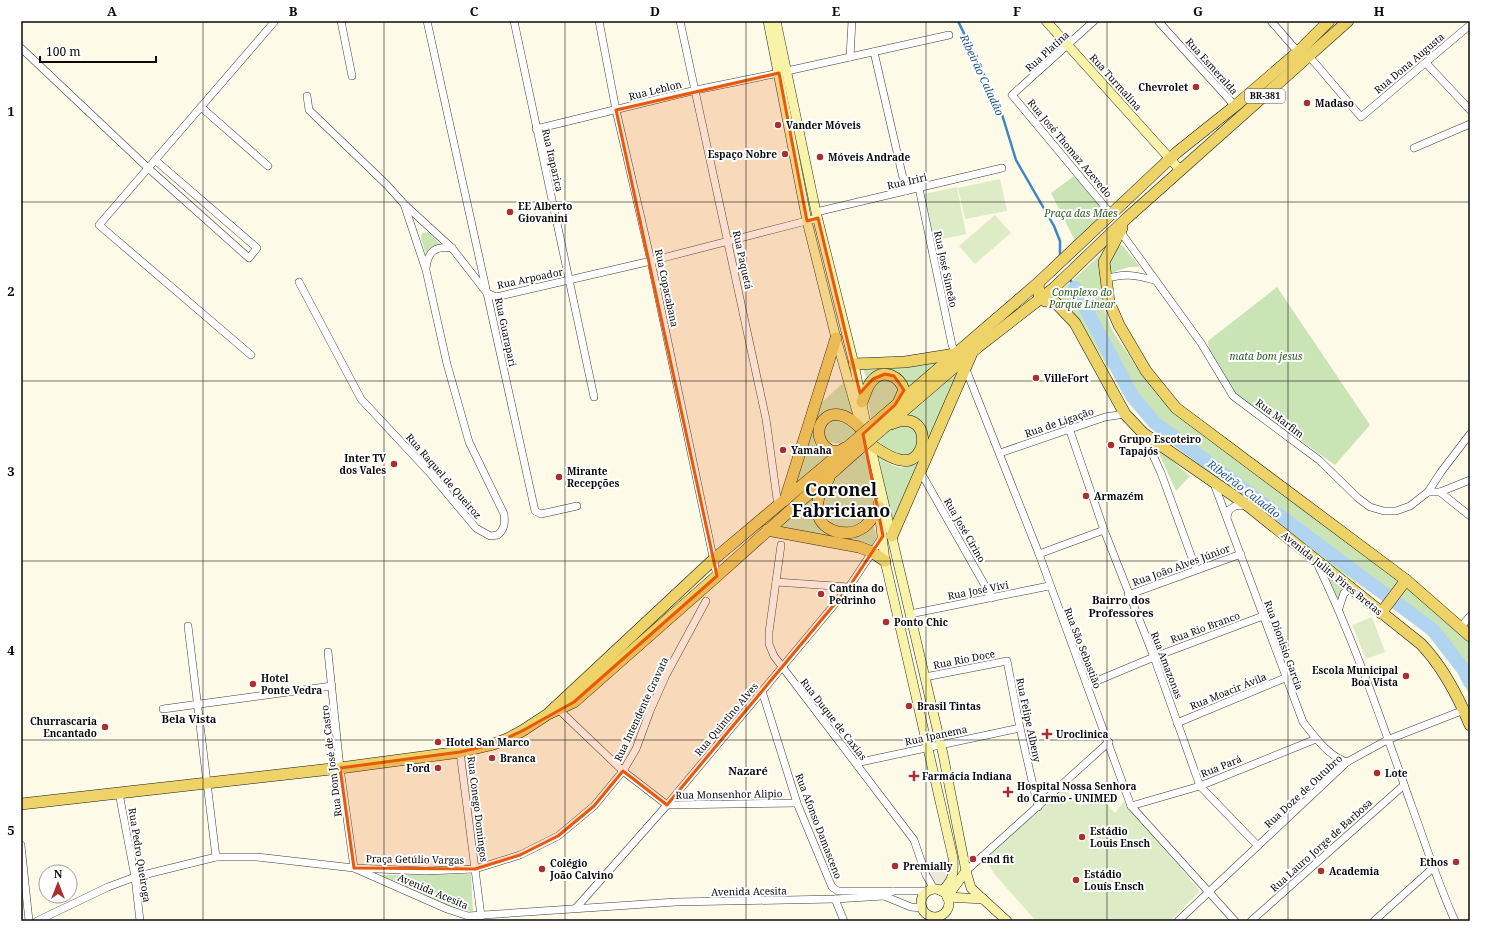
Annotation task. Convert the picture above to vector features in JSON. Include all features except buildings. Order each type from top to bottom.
[{"type":"main road","points":[[768,21],[783,72],[854,364],[887,536],[885,561],[953,858],[952,878],[949,885],[922,899],[922,908],[925,913],[934,919],[941,916],[947,910],[938,892]]},
{"type":"main road","points":[[776,21],[808,220],[836,338],[862,430],[879,507],[910,614],[940,744],[966,871],[971,888],[1007,921]]},
{"type":"main road","name":"Rua Turmalina","points":[[1046,21],[1182,170]]},
{"type":"main road","name":"BR-381","points":[[1038,283],[1170,158],[1298,52],[1329,21]]},
{"type":"main road","name":"BR-381","points":[[1044,300],[1054,288],[1115,233],[1127,218],[1348,21]]},
{"type":"main road","points":[[1115,233],[1104,262],[1109,302],[1119,325],[1146,371],[1176,408],[1406,580],[1470,636]]},
{"type":"main road","points":[[895,405],[961,361],[1038,283]]},
{"type":"main road","points":[[21,804],[340,768],[460,752],[494,744],[522,732],[554,710],[713,560],[781,503],[880,427],[1028,309],[1044,300],[1039,295],[1038,283]]},
{"type":"main road","name":"Avenida Julita Pires Bretas","points":[[1044,300],[1055,302],[1075,323],[1125,414],[1143,433],[1247,505],[1353,588],[1384,609],[1434,658],[1464,710],[1470,725]]},
{"type":"main road","points":[[781,503],[836,338]]},
{"type":"main road","points":[[854,364],[961,361]]},
{"type":"main road","points":[[887,536],[920,472],[961,361]]},
{"type":"main road","points":[[862,402],[873,379],[880,376],[891,375],[898,380],[904,390],[903,395],[880,427]]},
{"type":"main road","points":[[852,447],[836,451],[826,448],[819,433],[822,421],[831,415],[844,415],[852,419],[862,430]]},
{"type":"main road","points":[[870,444],[901,461],[909,461],[917,455],[922,447],[923,438],[920,428],[911,421],[903,419],[880,427]]},
{"type":"main road","points":[[554,710],[574,702],[717,576],[833,471],[852,447]]},
{"type":"main road","points":[[833,471],[818,500],[819,515],[825,527],[836,531],[855,531],[864,527],[879,507]]},
{"type":"main road","points":[[767,530],[829,540],[859,547],[872,552],[885,561]]},
{"type":"main road","points":[[1384,609],[1406,580]]},
{"type":"main road","points":[[938,892],[966,871]]},
{"type":"main road","points":[[938,892],[983,899]]},
{"type":"street","points":[[251,355],[99,225],[275,21]]},
{"type":"street","points":[[341,21],[352,76]]},
{"type":"street","name":"Rua Guarapari","points":[[427,21],[535,510],[541,514],[577,506]]},
{"type":"street","name":"Rua Itaparica","points":[[514,21],[594,397]]},
{"type":"street","name":"Rua Copacabana","points":[[599,21],[616,110],[651,261],[717,576]]},
{"type":"street","name":"Rua Paquetá","points":[[680,21],[766,419],[781,503]]},
{"type":"street","points":[[850,57],[852,21]]},
{"type":"street","name":"Rua Platina","points":[[1012,95],[1094,21]]},
{"type":"street","name":"Rua Esmeralda","points":[[1158,21],[1234,106]]},
{"type":"street","points":[[1271,21],[1298,52]]},
{"type":"street","name":"Rua Dona Augusta","points":[[1309,56],[1361,117],[1470,25]]},
{"type":"street","name":"Rua Leblon","points":[[536,129],[696,90],[949,35]]},
{"type":"street","points":[[21,48],[148,168],[249,258],[257,248],[155,160]]},
{"type":"street","points":[[874,52],[906,191]]},
{"type":"street","points":[[1426,63],[1470,110]]},
{"type":"street","name":"Rua José Thomaz Azevedo","points":[[1012,95],[1111,214]]},
{"type":"street","name":"Rua Arpoador","points":[[307,96],[309,110],[387,185],[404,204],[452,248],[487,293],[496,297],[651,261],[808,220],[817,215]]},
{"type":"street","points":[[201,107],[268,166]]},
{"type":"street","points":[[1414,148],[1470,124]]},
{"type":"street","name":"Rua Iriri","points":[[817,215],[906,191],[1002,168]]},
{"type":"street","name":"Rua José Simeão","points":[[919,188],[952,345],[961,361]]},
{"type":"street","name":"Rua Raquel de Queiroz","points":[[299,282],[361,398],[429,472],[476,528],[490,536],[498,536],[503,530],[505,524],[504,514],[469,442],[447,364],[426,270],[404,204]]},
{"type":"street","name":"Rua Marfim","points":[[1115,233],[1154,280],[1201,343],[1233,396],[1319,460],[1358,498],[1370,507],[1384,511],[1396,511],[1410,506],[1428,492],[1441,472],[1470,434]]},
{"type":"street","points":[[426,270],[428,257],[435,249],[444,247],[452,248]]},
{"type":"street","points":[[1105,279],[1121,274],[1154,280]]},
{"type":"street","name":"Rua São Sebastião","points":[[961,361],[1000,453],[1039,554],[1049,586],[1109,742],[1130,806],[1235,921]]},
{"type":"street","name":"Rua de Ligação","points":[[1000,453],[1069,428],[1105,417],[1125,414]]},
{"type":"street","name":"Rua Amazonas","points":[[1069,428],[1104,530],[1128,595],[1154,657],[1200,786],[1258,846]]},
{"type":"street","points":[[1143,433],[1161,473],[1196,569]]},
{"type":"street","name":"Rua José Cirino","points":[[920,472],[992,598]]},
{"type":"street","name":"Rua Dionisio Garcia","points":[[1212,480],[1303,722],[1316,739],[1335,757],[1347,762]]},
{"type":"street","points":[[1428,492],[1440,492],[1470,480]]},
{"type":"street","points":[[1440,492],[1470,516]]},
{"type":"street","points":[[1227,517],[1229,510],[1235,506],[1247,505]]},
{"type":"street","points":[[1039,554],[1104,530]]},
{"type":"street","name":"Rua Quintino Alves","points":[[576,908],[667,805],[849,587],[872,552],[887,536]]},
{"type":"street","name":"Rua Duque de Caxias","points":[[781,545],[770,616],[769,644],[774,656],[914,840],[926,875],[938,892]]},
{"type":"street","name":"Rua João Alves Júnior","points":[[1128,595],[1196,569],[1241,554]]},
{"type":"street","points":[[1315,558],[1339,608],[1444,897],[1455,921]]},
{"type":"street","points":[[776,582],[849,587]]},
{"type":"street","name":"Rua José Vivi","points":[[910,614],[1049,586]]},
{"type":"street","points":[[1339,608],[1344,593],[1353,588]]},
{"type":"street","name":"Rua Intendente Gravata","points":[[475,869],[520,856],[558,836],[594,806],[624,771],[636,749],[650,711],[666,675],[706,601]]},
{"type":"street","name":"Rua Rio Branco","points":[[1087,685],[1154,657],[1263,616]]},
{"type":"street","points":[[1461,627],[1470,616]]},
{"type":"street","points":[[188,626],[216,857]]},
{"type":"street","name":"Rua Dom José de Castro","points":[[328,652],[340,768],[354,868]]},
{"type":"street","name":"Rua Rio Doce","points":[[925,677],[1007,660]]},
{"type":"street","name":"Rua Felipe Albeny","points":[[1007,660],[1020,728],[1038,807]]},
{"type":"street","name":"Rua Moacir Ávila","points":[[1177,723],[1286,678]]},
{"type":"street","points":[[163,709],[332,686]]},
{"type":"street","name":"Rua Afonso Damasceno","points":[[762,691],[797,803],[832,887],[838,891],[893,891]]},
{"type":"street","name":"Rua Monsenhor Alipio","points":[[554,710],[624,771],[667,805],[797,803]]},
{"type":"street","name":"Rua Doze de Outubro","points":[[1178,921],[1347,762],[1387,740],[1464,710]]},
{"type":"street","name":"Rua Ipanema","points":[[856,763],[1020,728]]},
{"type":"street","name":"Rua Pará","points":[[1130,806],[1200,786],[1316,739]]},
{"type":"street","points":[[966,871],[1109,742]]},
{"type":"street","name":"Rua Conego Domingos","points":[[460,752],[475,869]]},
{"type":"street","name":"Rua Lauro Jorge de Barbosa","points":[[1251,921],[1404,785]]},
{"type":"street","name":"Rua Pedro Queiroga","points":[[119,793],[135,877],[140,921]]},
{"type":"street","points":[[21,845],[23,891],[29,921]]},
{"type":"street","name":"Avenida Acesita","points":[[37,921],[108,887],[135,877],[216,857],[257,857],[354,868],[446,909],[468,916],[676,902],[835,899],[884,896],[893,891],[938,892]]},
{"type":"street","points":[[1374,921],[1434,867]]},
{"type":"street","name":"Praça Getúlio Vargas","points":[[354,868],[425,871],[475,869],[481,916]]},
{"type":"street","name":"Avenida Acesita","points":[[884,896],[911,907],[922,908]]},
{"type":"street","points":[[835,899],[844,921]]},
{"type":"highlighted area","points":[[779,73],[807,221],[818,218],[860,393],[873,379],[885,374],[894,376],[904,390],[895,405],[863,434],[883,536],[849,587],[667,805],[623,771],[594,806],[558,836],[520,855],[475,869],[354,868],[340,768],[460,752],[494,744],[522,731],[574,702],[717,576],[616,110]]},
{"type":"green space","name":"Praça das Mães","points":[[1074,176],[1101,207],[1102,217],[1076,243],[1051,193]]},
{"type":"green space","points":[[1000,179],[1007,211],[965,219],[958,188]]},
{"type":"green space","points":[[957,187],[966,234],[934,241],[924,194]]},
{"type":"green space","points":[[995,215],[1011,233],[975,264],[959,246]]},
{"type":"green space","points":[[428,232],[440,244],[429,251],[426,255],[421,238],[422,233]]},
{"type":"green space","name":"Complexo do Parque Linear","points":[[1111,245],[1101,302],[1112,330],[1141,374],[1172,409],[1406,580],[1470,638],[1470,698],[1458,667],[1445,650],[1396,608],[1322,559],[1151,425],[1128,398],[1083,328],[1051,300]]},
{"type":"green space","points":[[1122,245],[1140,267],[1129,267],[1107,274],[1107,265],[1116,246]]},
{"type":"green space","name":"mata bom jesus","points":[[1277,287],[1370,425],[1335,465],[1230,390],[1209,352],[1208,341]]},
{"type":"green space","points":[[943,361],[908,392],[904,379],[867,381],[863,368],[890,369]]},
{"type":"green space","points":[[963,368],[893,529],[878,453],[886,461],[896,467],[908,467],[918,460],[928,437],[902,416]]},
{"type":"green space","points":[[887,378],[897,386],[899,392],[898,397],[891,408],[872,423],[868,401],[870,386]]},
{"type":"green space","points":[[846,380],[856,415],[836,410],[828,411],[822,413],[814,424],[815,445],[829,454],[837,456],[792,492],[819,405]]},
{"type":"green space","points":[[838,416],[860,435],[851,441],[838,444],[823,439],[822,422]]},
{"type":"green space","points":[[901,424],[913,427],[918,434],[917,451],[904,458],[886,452],[878,439],[890,428]]},
{"type":"green space","points":[[1156,447],[1190,476],[1176,491]]},
{"type":"green space","points":[[865,451],[872,493],[873,504],[871,511],[862,522],[856,525],[842,527],[836,525],[827,518],[822,506],[828,486]]},
{"type":"green space","points":[[817,491],[814,507],[827,523],[840,535],[847,538],[855,537],[873,525],[878,541],[872,549],[774,527]]},
{"type":"green space","points":[[1324,569],[1344,588],[1337,600]]},
{"type":"green space","points":[[1372,617],[1385,652],[1366,659],[1352,625]]},
{"type":"green space","name":"Estádio Louis Ensch","points":[[1062,787],[1081,806],[1099,795],[1115,813],[1124,801],[1200,891],[1170,921],[1036,921],[996,876],[985,860]]},
{"type":"green space","points":[[471,874],[473,912],[450,907],[381,875]]},
{"type":"shaded area","points":[[951,867],[950,877],[939,888],[936,887],[929,873]]},
{"type":"waterway","name":"Ribeirão Caladão","points":[[958,21],[1000,108],[1016,160],[1054,226],[1060,241],[1060,257]]},
{"type":"waterway","name":"Ribeirão Caladão","points":[[1069,278],[1075,288]]},
{"type":"waterway","name":"Ribeirão Caladão","points":[[1075,288],[1132,396],[1155,423],[1433,630],[1464,670],[1470,682]]},
{"type":"place","name":"Chevrolet","points":[[1196,87]]},
{"type":"place","name":"Madaso","points":[[1307,103]]},
{"type":"place","name":"Vander Móveis","points":[[778,125]]},
{"type":"place","name":"Espaço Nobre","points":[[785,154]]},
{"type":"place","name":"Móveis Andrade","points":[[820,157]]},
{"type":"place","name":"EE Alberto Giovanini","points":[[510,212]]},
{"type":"place","name":"VilleFort","points":[[1036,378]]},
{"type":"place","name":"Grupo Escoteiro Tapajós","points":[[1111,445]]},
{"type":"place","name":"Yamaha","points":[[783,450]]},
{"type":"place","name":"Inter TV dos Vales","points":[[394,464]]},
{"type":"place","name":"Mirante Recepções","points":[[559,477]]},
{"type":"place","name":"Armazém","points":[[1086,496]]},
{"type":"place","name":"Cantina do Pedrinho","points":[[821,594]]},
{"type":"place","name":"Ponto Chic","points":[[886,622]]},
{"type":"place","name":"Escola Municipal Boa Vista","points":[[1406,676]]},
{"type":"place","name":"Hotel Ponte Vedra","points":[[253,684]]},
{"type":"place","name":"Brasil Tintas","points":[[909,706]]},
{"type":"place","name":"Churrascaria Encantado","points":[[105,727]]},
{"type":"place","name":"Uroclinica","points":[[1047,734]]},
{"type":"place","name":"Hotel San Marco","points":[[438,742]]},
{"type":"place","name":"Branca","points":[[492,758]]},
{"type":"place","name":"Ford","points":[[438,768]]},
{"type":"place","name":"Lote","points":[[1377,773]]},
{"type":"place","name":"Farmácia Indiana","points":[[914,776]]},
{"type":"place","name":"Hospital Nossa Senhora do Carmo - UNIMED","points":[[1008,792]]},
{"type":"place","name":"Estádio Louis Ensch","points":[[1082,837]]},
{"type":"place","name":"end fit","points":[[973,859]]},
{"type":"place","name":"Ethos","points":[[1456,862]]},
{"type":"place","name":"Premially","points":[[895,866]]},
{"type":"place","name":"Colégio João Calvino","points":[[542,869]]},
{"type":"place","name":"Academia","points":[[1321,871]]},
{"type":"place","name":"Estádio Louís Ensch","points":[[1076,880]]},
{"type":"district","name":"Coronel Fabriciano","points":[[841,500]]},
{"type":"district","name":"Bairro dos Professores","points":[[1121,606]]},
{"type":"district","name":"Bela Vista","points":[[189,719]]},
{"type":"district","name":"Nazaré","points":[[748,771]]}]
